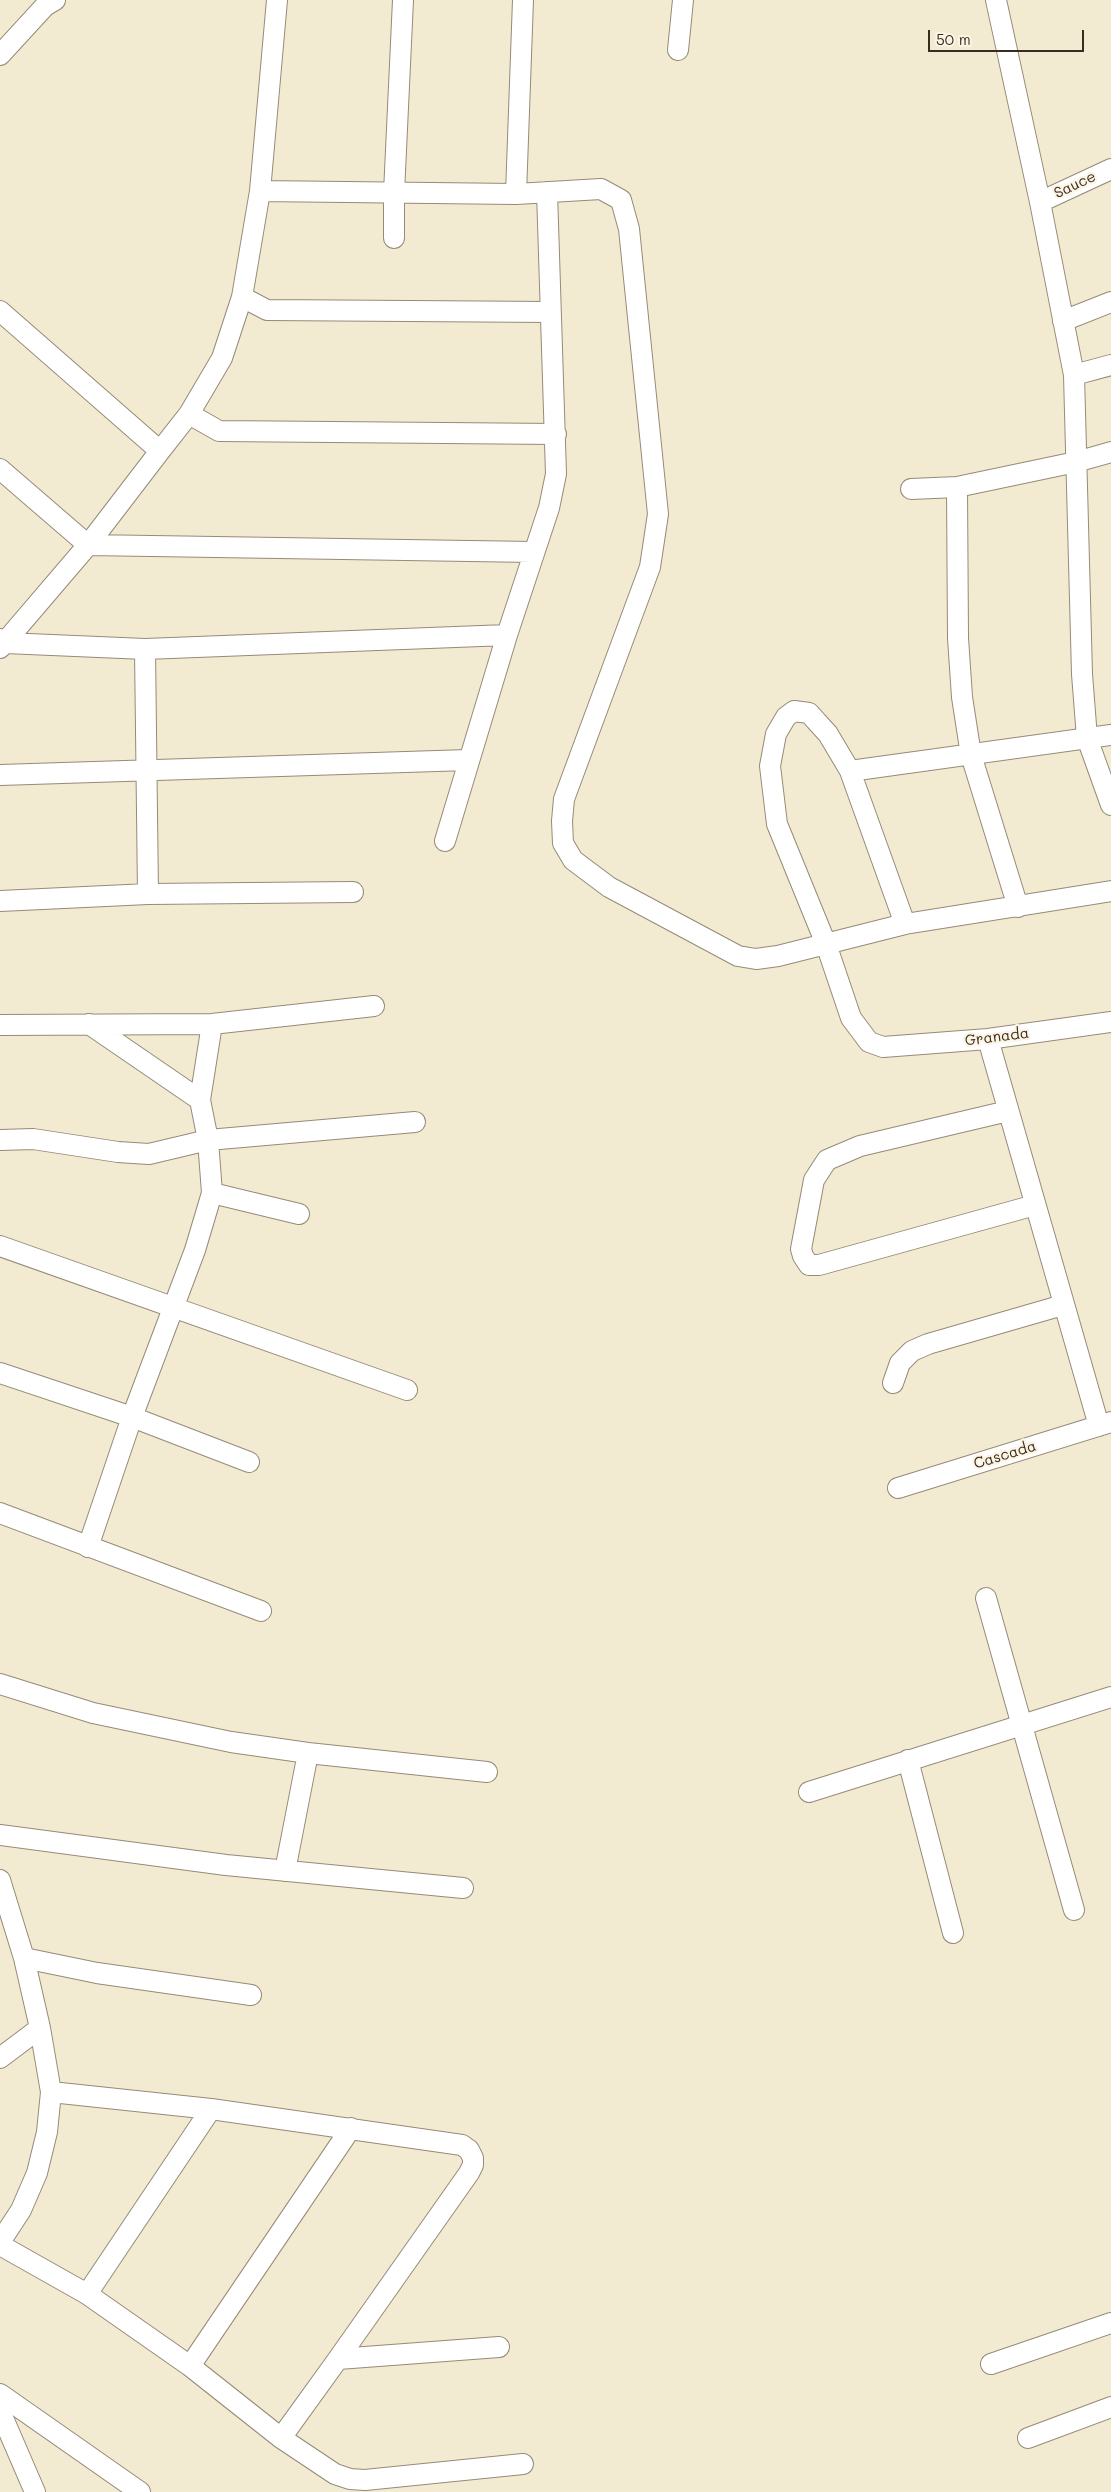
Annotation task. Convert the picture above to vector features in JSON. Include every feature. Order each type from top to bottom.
[{"type":"street","points":[[2,643],[88,545],[189,414],[222,358],[242,297],[260,190],[277,0]]},
{"type":"street","points":[[394,238],[394,193],[403,0]]},
{"type":"street","points":[[516,194],[523,0]]},
{"type":"street","points":[[678,50],[683,0]]},
{"type":"street","points":[[996,0],[1040,202],[1074,375],[1082,674],[1088,738],[1111,805]]},
{"type":"street","points":[[0,55],[47,2]]},
{"type":"street","name":"Sauce","points":[[1040,202],[1111,169]]},
{"type":"street","points":[[260,190],[516,194],[601,189],[621,200],[629,228],[658,514],[650,567],[564,799],[563,843],[574,860],[610,887],[738,956],[756,958],[778,956],[905,924],[1111,891]]},
{"type":"street","points":[[445,841],[507,635],[549,508],[556,474],[547,192]]},
{"type":"street","points":[[242,297],[267,310],[550,312]]},
{"type":"street","points":[[1063,321],[1111,302]]},
{"type":"street","points":[[0,311],[160,451]]},
{"type":"street","points":[[1074,375],[1111,365]]},
{"type":"street","points":[[189,414],[219,431],[556,434]]},
{"type":"street","points":[[911,489],[957,487],[1076,462],[1111,452]]},
{"type":"street","points":[[0,469],[88,545],[533,552]]},
{"type":"street","points":[[957,487],[959,648],[962,697],[971,755],[1018,907]]},
{"type":"street","points":[[2,643],[145,649],[507,635]]},
{"type":"street","points":[[145,649],[148,894]]},
{"type":"street","points":[[826,944],[777,824],[770,766],[776,734],[786,717],[794,711],[809,713],[828,734],[850,771],[905,924]]},
{"type":"street","points":[[850,771],[1111,735]]},
{"type":"street","points":[[0,775],[468,760]]},
{"type":"street","points":[[0,901],[148,894],[353,892]]},
{"type":"street","name":"Granada","points":[[826,944],[857,1028],[869,1042],[883,1047],[988,1039],[1111,1023]]},
{"type":"street","points":[[0,1026],[212,1024],[374,1006]]},
{"type":"street","points":[[90,1024],[200,1100]]},
{"type":"street","points":[[88,1546],[132,1417],[195,1250],[212,1193],[208,1140],[200,1100],[212,1024]]},
{"type":"street","points":[[988,1039],[1063,1305],[1105,1424]]},
{"type":"street","points":[[1008,1111],[860,1146],[827,1160],[814,1180],[801,1249],[802,1256],[809,1265],[819,1266],[1035,1205]]},
{"type":"street","points":[[0,1140],[33,1139],[118,1152],[149,1154],[208,1140],[415,1122]]},
{"type":"street","points":[[212,1193],[299,1214]]},
{"type":"street","points":[[0,1246],[407,1390]]},
{"type":"street","points":[[893,1382],[900,1363],[912,1351],[928,1344],[1063,1305]]},
{"type":"street","points":[[0,1372],[132,1417],[249,1462]]},
{"type":"street","name":"Cascada","points":[[898,1488],[1105,1424]]},
{"type":"street","points":[[0,1513],[261,1610]]},
{"type":"street","points":[[986,1598],[1074,1910]]},
{"type":"street","points":[[0,1684],[93,1713],[231,1742],[308,1753],[487,1772]]},
{"type":"street","points":[[809,1792],[1111,1697]]},
{"type":"street","points":[[285,1871],[308,1753]]},
{"type":"street","points":[[908,1760],[954,1933]]},
{"type":"street","points":[[0,1835],[104,1851],[463,1888]]},
{"type":"street","points":[[0,1880],[24,1958],[40,2028],[51,2092],[47,2132],[38,2172],[21,2210],[0,2243],[87,2294],[190,2366],[280,2438],[335,2474],[350,2479],[365,2480],[522,2464]]},
{"type":"street","points":[[24,1958],[97,1973],[251,1995]]},
{"type":"street","points":[[0,2058],[40,2028]]},
{"type":"street","points":[[51,2092],[211,2109],[351,2128],[462,2145],[469,2150],[473,2165],[338,2360],[280,2438]]},
{"type":"street","points":[[87,2294],[211,2109]]},
{"type":"street","points":[[190,2366],[351,2128]]},
{"type":"street","points":[[991,2364],[1111,2323]]},
{"type":"street","points":[[338,2360],[499,2347]]},
{"type":"street","points":[[0,2394],[140,2492]]},
{"type":"street","points":[[1028,2438],[1111,2407]]},
{"type":"street","points":[[0,2411],[35,2492]]}]
